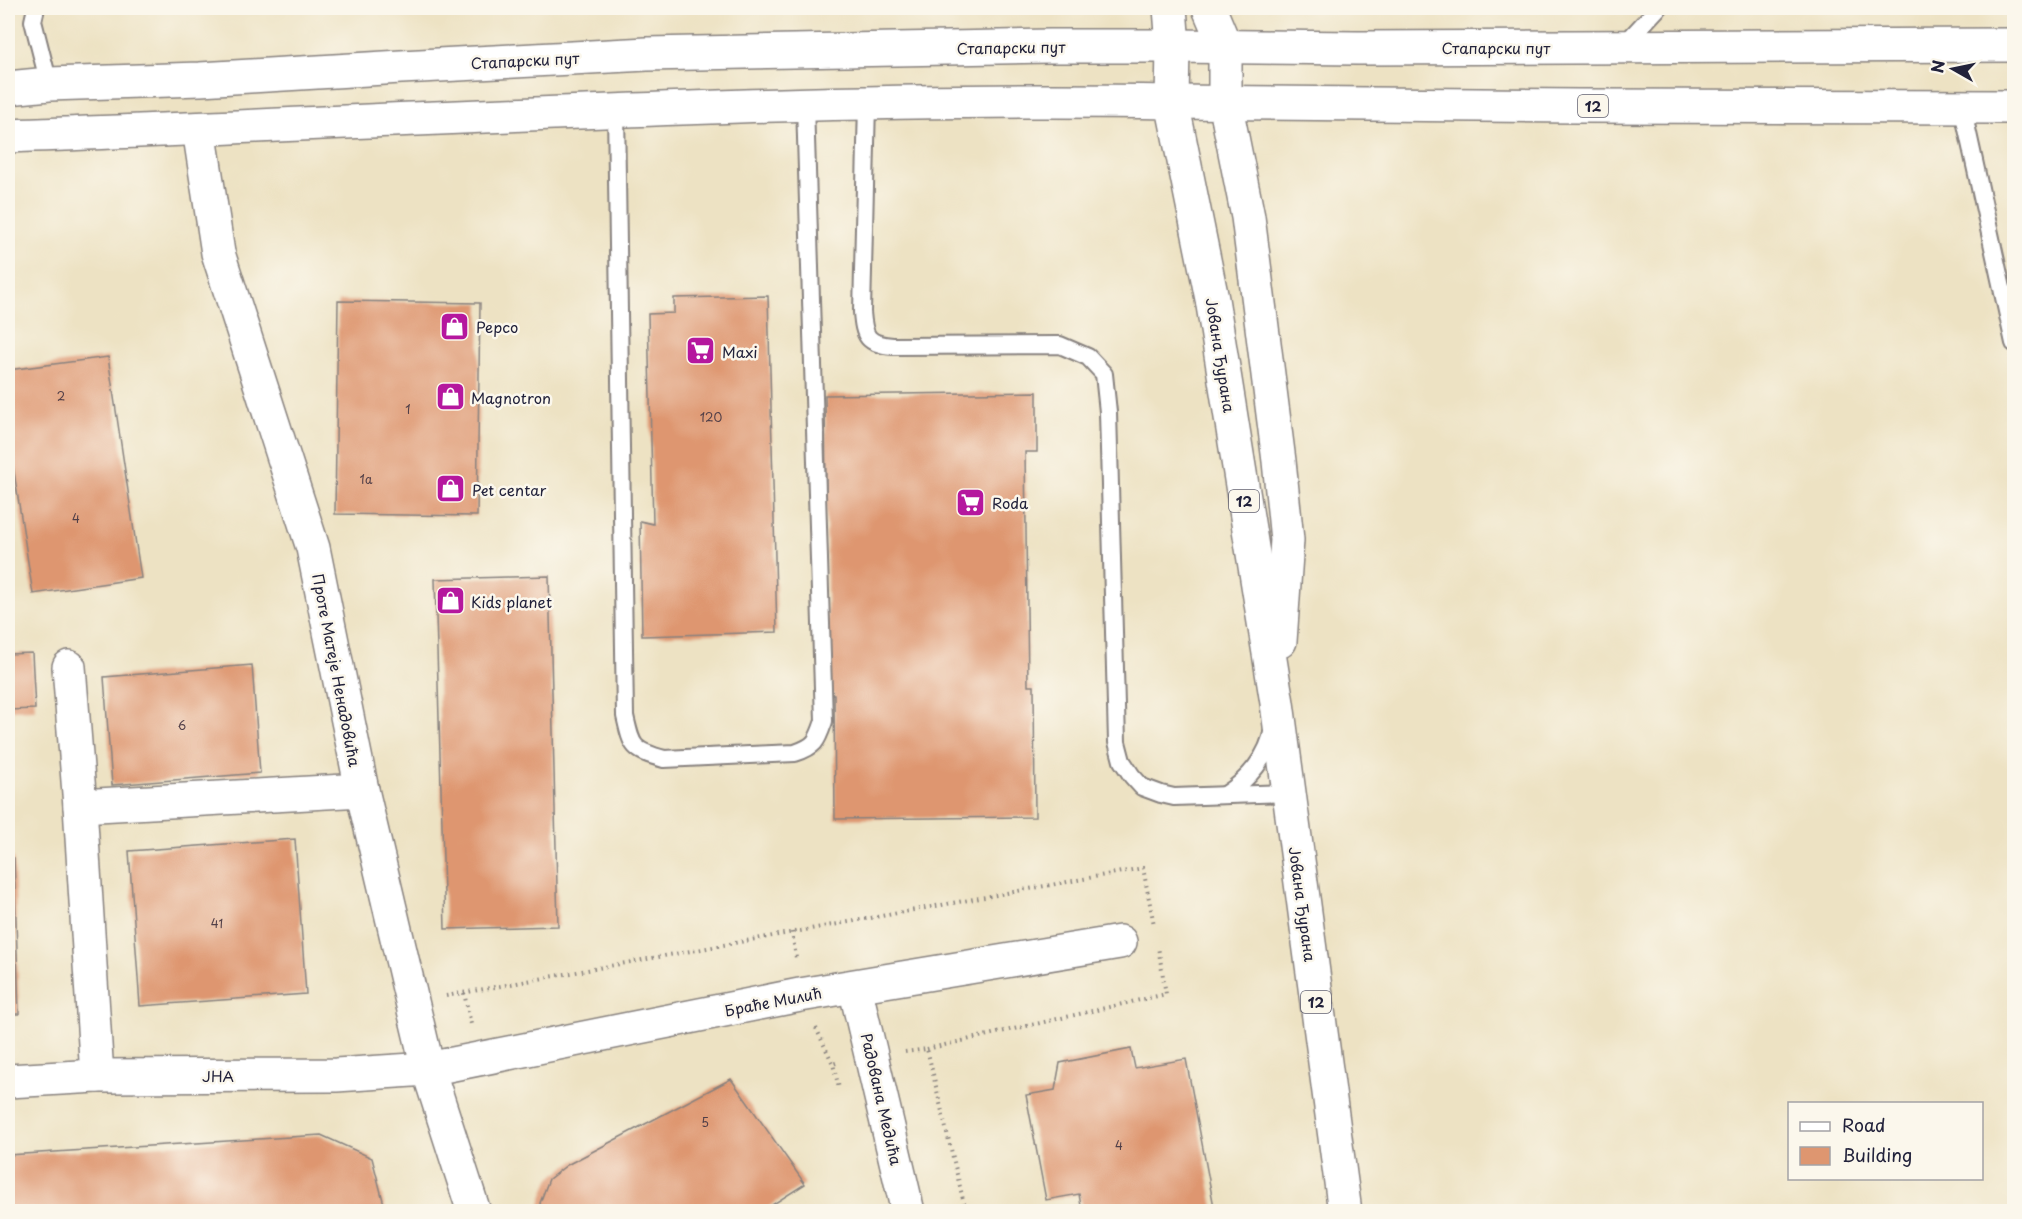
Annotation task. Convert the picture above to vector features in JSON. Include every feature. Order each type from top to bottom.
[{"type":"main road","name":"Јована Ђурана","points":[[1170,8],[1173,46],[1172,102],[1212,298],[1276,703],[1345,1212]]},
{"type":"main road","name":"Јована Ђурана","points":[[1209,8],[1225,46],[1225,102],[1248,217],[1287,540],[1276,703]]},
{"type":"main road","name":"Стапарски пут","points":[[8,88],[49,84],[200,80],[646,54],[1050,46],[1358,48],[2014,45]]},
{"type":"main road","points":[[8,136],[200,129],[530,112],[1048,100],[1172,102]]},
{"type":"main road","name":"12","points":[[1172,102],[2014,107]]},
{"type":"main road","name":"Проте Матеје Ненадовића","points":[[200,129],[218,253],[313,548],[362,790],[428,1070],[474,1212]]},
{"type":"main road","points":[[69,668],[97,1076]]},
{"type":"main road","points":[[80,806],[362,790]]},
{"type":"main road","name":"Браће Милић","points":[[428,1070],[800,995],[1120,942]]},
{"type":"main road","name":"Радована Медића","points":[[855,987],[908,1212]]},
{"type":"main road","name":"ЈНА","points":[[8,1081],[97,1076],[336,1075],[428,1070]]},
{"type":"lane","points":[[36,8],[33,21],[49,84]]},
{"type":"lane","points":[[1622,47],[1658,8]]},
{"type":"lane","points":[[867,103],[862,312],[864,329],[870,340],[879,345],[893,346],[1060,345],[1088,357],[1104,374],[1108,412],[1117,742],[1122,761],[1142,787],[1174,797],[1288,793]]},
{"type":"lane","points":[[616,110],[625,716],[630,741],[643,753],[664,759],[795,753],[810,748],[818,738],[825,721],[805,105]]},
{"type":"lane","points":[[1962,106],[2011,309],[2014,343]]},
{"type":"lane","points":[[1224,795],[1250,776],[1272,739],[1276,703]]},
{"type":"building","points":[[768,296],[777,632],[642,636],[640,521],[653,524],[648,314],[674,313],[674,298]]},
{"type":"building","points":[[338,301],[480,303],[477,516],[335,514]]},
{"type":"building","points":[[108,357],[141,578],[33,594],[12,459],[8,459],[8,370]]},
{"type":"building","points":[[1037,392],[1037,452],[1025,452],[1028,686],[1034,686],[1035,817],[835,819],[834,694],[828,694],[825,395]]},
{"type":"building","points":[[549,576],[558,926],[445,929],[435,579]]},
{"type":"building","points":[[32,653],[35,709],[8,710],[8,654]]},
{"type":"building","points":[[252,665],[260,773],[112,785],[104,677]]},
{"type":"building","points":[[295,839],[306,994],[140,1006],[129,851]]},
{"type":"building","points":[[8,858],[14,858],[19,1014],[8,1014]]},
{"type":"building","points":[[1131,1049],[1135,1068],[1186,1059],[1215,1212],[1082,1212],[1079,1194],[1046,1200],[1026,1095],[1055,1090],[1060,1063]]},
{"type":"building","points":[[731,1079],[805,1184],[761,1212],[542,1212],[540,1203],[549,1179],[567,1165]]},
{"type":"building","points":[[321,1135],[372,1158],[386,1212],[8,1212],[8,1155]]},
{"type":"place","name":"Pepco","points":[[455,326]]},
{"type":"place","name":"Maxi","points":[[701,351]]},
{"type":"place","name":"Magnotron","points":[[450,397]]},
{"type":"place","name":"Pet centar","points":[[451,489]]},
{"type":"place","name":"Roda","points":[[971,502]]},
{"type":"place","name":"Kids planet","points":[[450,601]]}]
